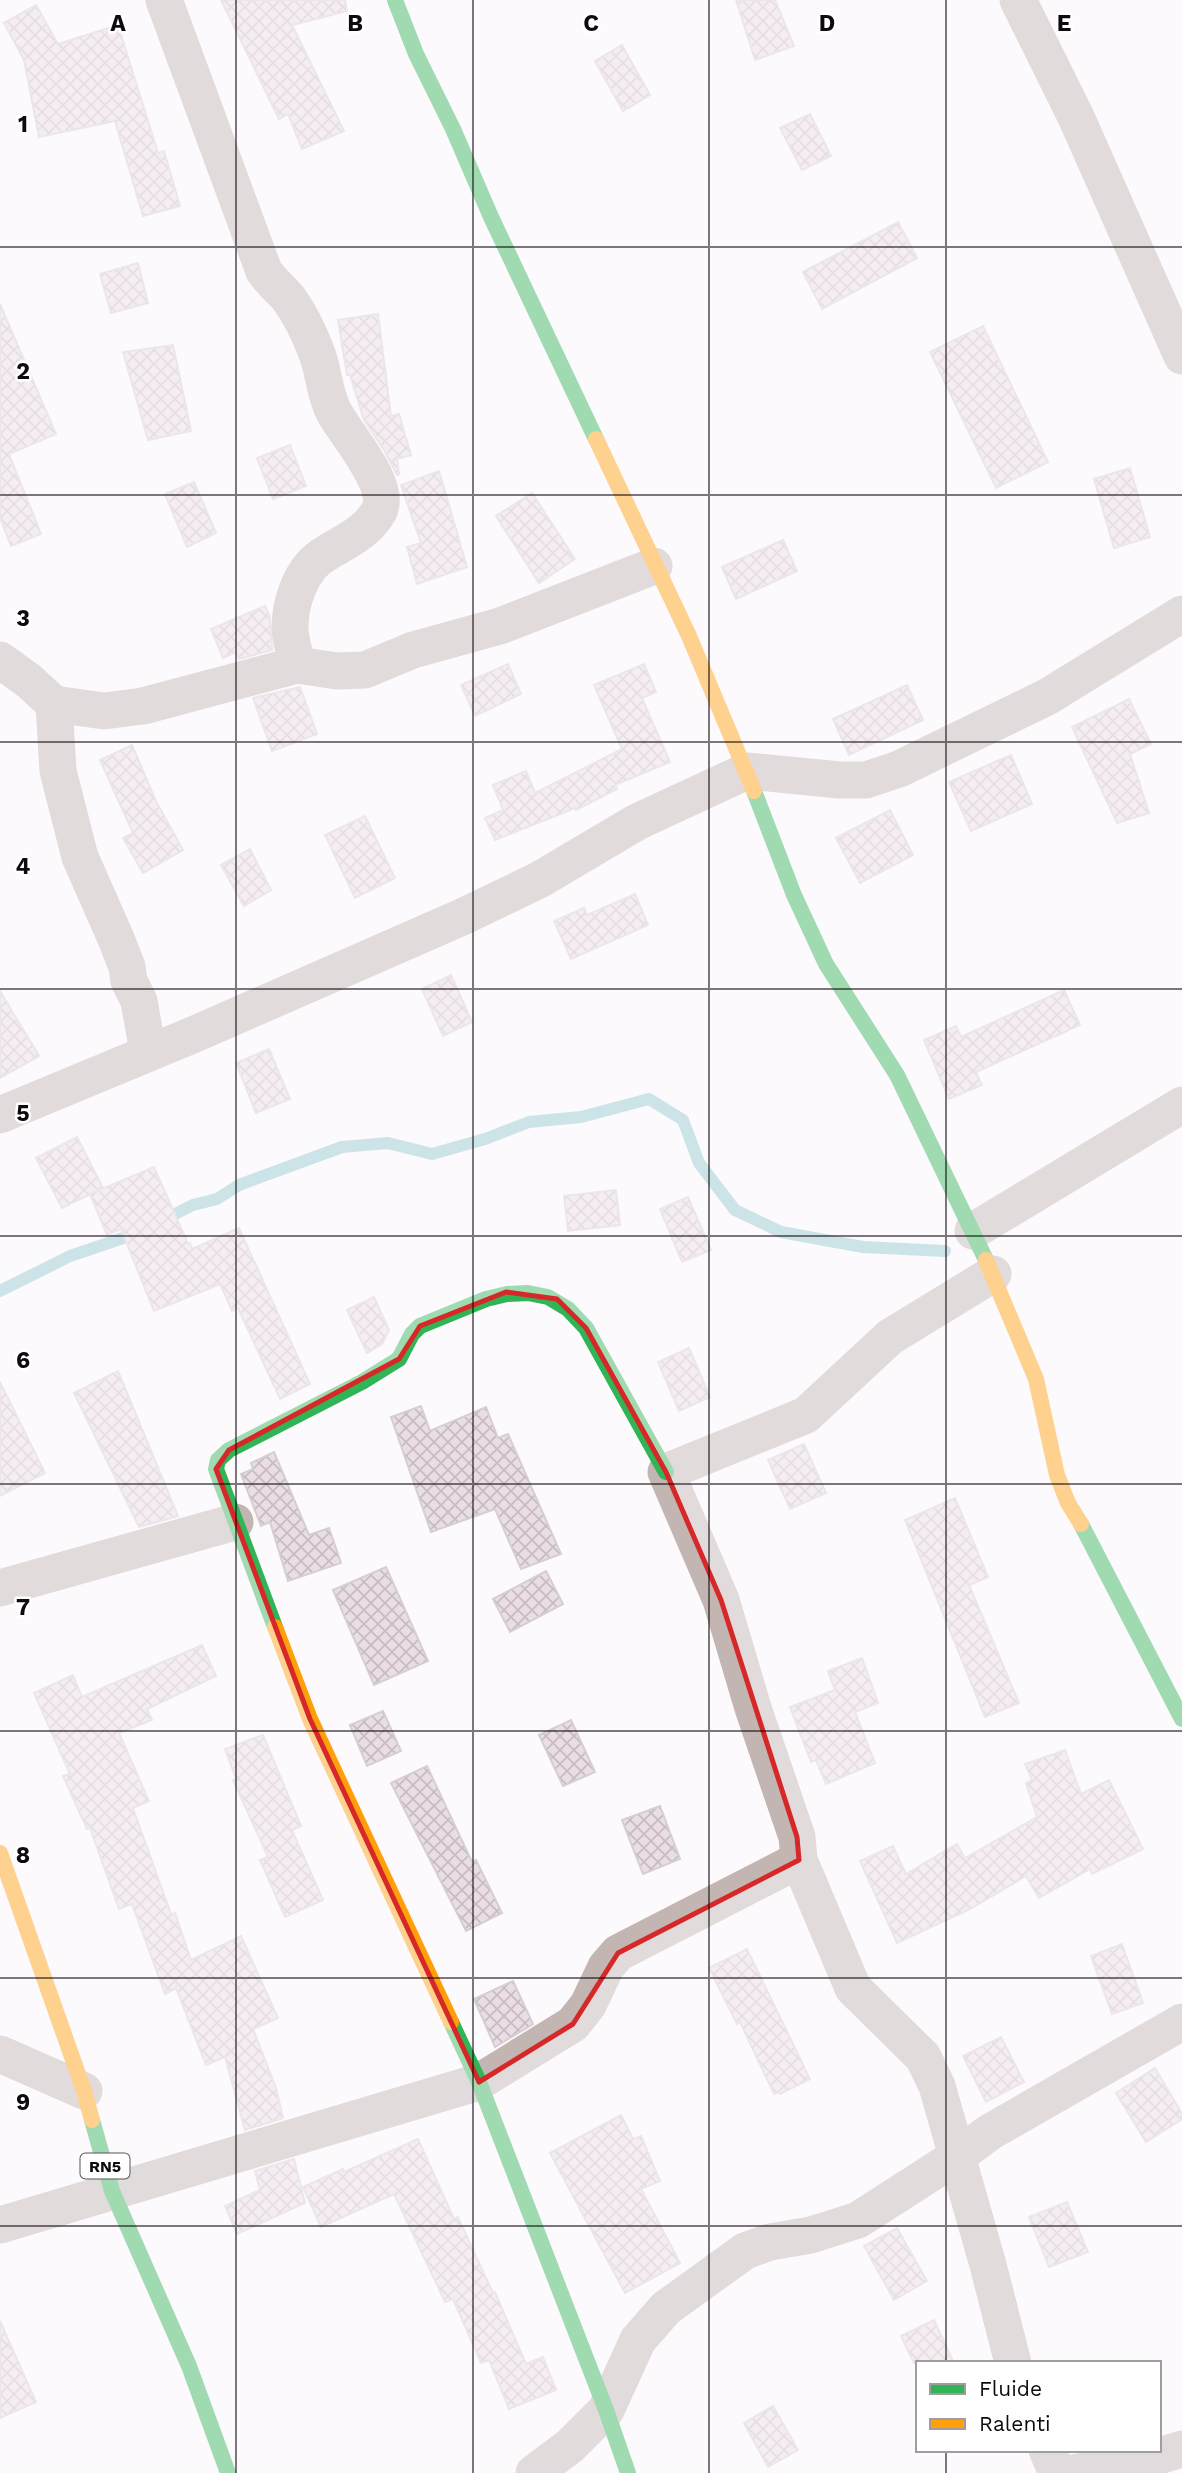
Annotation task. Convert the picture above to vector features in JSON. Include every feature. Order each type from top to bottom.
[{"type":"main road","points":[[395,0],[416,54],[654,566],[690,636],[747,771],[794,895],[826,964],[897,1075],[993,1274],[1036,1380],[1057,1475],[1068,1503],[1089,1537],[1182,1719]]},
{"type":"main road","points":[[628,2473],[479,2082],[310,1719],[216,1469],[218,1460],[229,1450],[362,1382],[399,1359],[420,1325],[506,1292],[531,1293],[557,1299],[577,1315],[666,1472]]},
{"type":"main road","name":"RN5","points":[[0,1853],[85,2091],[112,2191],[189,2366],[228,2473]]},
{"type":"street","points":[[164,0],[264,271],[290,300],[316,350],[333,411],[368,464],[379,487],[379,511],[345,543],[323,555],[306,573],[295,596],[291,635],[297,665]]},
{"type":"street","points":[[1018,0],[1076,117],[1182,356]]},
{"type":"street","points":[[0,660],[54,704],[104,711],[143,706],[297,665],[337,671],[366,670],[413,650],[500,626],[654,566]]},
{"type":"street","points":[[0,1115],[195,1034],[463,917],[539,880],[637,822],[747,771],[866,780],[899,769],[1047,697],[1182,614]]},
{"type":"street","points":[[54,704],[58,771],[80,857],[139,1001],[148,1052]]},
{"type":"street","points":[[973,1231],[1182,1105]]},
{"type":"street","points":[[993,1274],[890,1337],[806,1415],[666,1472],[721,1600],[752,1708],[791,1817],[797,1837],[799,1860],[853,1989],[923,2057],[937,2085],[1012,2361]]},
{"type":"street","points":[[0,1588],[235,1522]]},
{"type":"street","points":[[0,2225],[479,2082],[573,2024],[588,2005],[606,1967],[618,1953],[799,1860]]},
{"type":"street","points":[[534,2473],[570,2446],[606,2410],[638,2340],[666,2308],[745,2251],[858,2220],[990,2132],[1182,2022]]},
{"type":"street","points":[[0,2054],[85,2091]]},
{"type":"street","points":[[1072,2473],[1135,2463],[1182,2449]]},
{"type":"street","points":[[1048,2452],[1057,2473]]},
{"type":"highlighted area","points":[[506,1292],[557,1299],[586,1328],[666,1472],[721,1600],[797,1837],[799,1860],[618,1953],[573,2024],[479,2082],[310,1719],[216,1469],[229,1450],[399,1359],[420,1326]]},
{"type":"building","points":[[221,0],[345,0],[347,11],[292,25],[344,131],[302,149],[288,114],[279,119]]},
{"type":"building","points":[[736,0],[775,0],[794,46],[755,60]]},
{"type":"building","points":[[36,5],[58,44],[118,25],[158,153],[164,151],[180,206],[143,216],[115,121],[39,137],[24,60],[4,23]]},
{"type":"building","points":[[622,45],[650,95],[623,111],[595,61]]},
{"type":"building","points":[[810,114],[831,156],[802,170],[780,128]]},
{"type":"building","points":[[898,222],[917,258],[822,309],[803,272]]},
{"type":"building","points":[[138,263],[148,303],[111,313],[100,274]]},
{"type":"building","points":[[0,304],[56,434],[9,454],[41,534],[11,546],[0,518]]},
{"type":"building","points":[[378,314],[391,416],[399,414],[411,455],[397,459],[397,475],[364,420],[350,375],[347,375],[338,320]]},
{"type":"building","points":[[983,326],[1048,462],[996,488],[930,352]]},
{"type":"building","points":[[173,345],[191,431],[148,440],[123,352]]},
{"type":"building","points":[[290,445],[306,486],[273,499],[257,458]]},
{"type":"building","points":[[1130,468],[1150,537],[1114,548],[1094,479]]},
{"type":"building","points":[[439,471],[467,567],[417,584],[407,547],[421,543],[401,485]]},
{"type":"building","points":[[194,482],[216,533],[187,547],[165,494]]},
{"type":"building","points":[[532,493],[575,559],[539,583],[496,516]]},
{"type":"building","points":[[783,540],[797,571],[736,599],[722,567]]},
{"type":"building","points":[[265,606],[270,617],[272,650],[239,659],[236,652],[223,658],[211,629]]},
{"type":"building","points":[[508,664],[521,694],[475,716],[461,685]]},
{"type":"building","points":[[644,664],[656,692],[642,698],[670,762],[615,785],[617,789],[576,810],[575,808],[495,840],[485,818],[503,810],[493,785],[526,771],[535,793],[622,749],[594,685]]},
{"type":"building","points":[[907,685],[923,720],[849,755],[833,719]]},
{"type":"building","points":[[300,687],[317,734],[272,751],[253,698]]},
{"type":"building","points":[[1129,699],[1151,744],[1130,754],[1149,813],[1117,823],[1072,727]]},
{"type":"building","points":[[132,745],[156,801],[183,850],[143,873],[123,838],[133,833],[100,760]]},
{"type":"building","points":[[1011,755],[1032,804],[971,831],[949,782]]},
{"type":"building","points":[[890,810],[913,855],[860,883],[836,838]]},
{"type":"building","points":[[365,816],[395,878],[355,898],[325,835]]},
{"type":"building","points":[[250,849],[271,890],[244,906],[221,865]]},
{"type":"building","points":[[635,894],[648,925],[571,959],[554,921],[584,908],[587,915]]},
{"type":"building","points":[[451,975],[472,1022],[443,1036],[422,989]]},
{"type":"building","points":[[1064,990],[1080,1025],[976,1072],[982,1085],[949,1099],[924,1040],[956,1026],[961,1037]]},
{"type":"building","points":[[0,991],[39,1056],[0,1078]]},
{"type":"building","points":[[269,1049],[290,1099],[256,1113],[236,1063]]},
{"type":"building","points":[[77,1137],[103,1188],[62,1208],[36,1158]]},
{"type":"building","points":[[154,1167],[192,1249],[239,1228],[310,1384],[280,1399],[238,1308],[232,1311],[220,1284],[154,1311],[121,1229],[107,1235],[90,1194]]},
{"type":"building","points":[[616,1190],[620,1225],[568,1231],[564,1196]]},
{"type":"building","points":[[688,1197],[711,1250],[682,1262],[660,1209]]},
{"type":"building","points":[[374,1297],[389,1330],[382,1344],[367,1353],[347,1310]]},
{"type":"building","points":[[689,1348],[710,1397],[679,1411],[658,1362]]},
{"type":"building","points":[[118,1371],[178,1516],[139,1527],[74,1393]]},
{"type":"building","points":[[0,1382],[45,1473],[0,1496]]},
{"type":"building","points":[[421,1406],[430,1431],[486,1407],[498,1438],[508,1434],[561,1554],[521,1569],[495,1509],[431,1532],[391,1417]]},
{"type":"building","points":[[804,1444],[826,1493],[790,1509],[768,1460]]},
{"type":"building","points":[[274,1452],[309,1535],[329,1528],[341,1563],[288,1581],[270,1522],[261,1526],[241,1474],[253,1469],[251,1463]]},
{"type":"building","points":[[955,1498],[988,1577],[969,1585],[1019,1703],[985,1717],[905,1520]]},
{"type":"building","points":[[386,1567],[428,1661],[374,1685],[333,1590]]},
{"type":"building","points":[[546,1571],[563,1604],[510,1632],[493,1599]]},
{"type":"building","points":[[202,1645],[216,1676],[147,1709],[152,1720],[119,1733],[149,1801],[133,1808],[171,1914],[175,1913],[191,1960],[241,1936],[278,2018],[253,2029],[276,2088],[283,2118],[245,2130],[225,2057],[206,2065],[176,1988],[165,1994],[132,1904],[119,1909],[90,1828],[87,1829],[63,1776],[70,1774],[34,1693],[73,1675],[82,1697]]},
{"type":"building","points":[[862,1658],[878,1703],[855,1712],[875,1763],[826,1784],[816,1760],[811,1762],[790,1707],[835,1690],[828,1671]]},
{"type":"building","points":[[383,1711],[401,1751],[367,1766],[350,1725]]},
{"type":"building","points":[[571,1720],[595,1772],[563,1786],[539,1735]]},
{"type":"building","points":[[263,1735],[301,1826],[292,1830],[323,1900],[285,1917],[260,1860],[268,1857],[233,1780],[236,1779],[225,1749]]},
{"type":"building","points":[[1065,1750],[1081,1794],[1109,1780],[1143,1849],[1092,1874],[1090,1869],[1039,1898],[1026,1876],[970,1909],[897,1943],[860,1861],[893,1846],[906,1874],[957,1844],[965,1858],[1037,1817],[1026,1783],[1032,1780],[1025,1764]]},
{"type":"building","points":[[427,1766],[472,1862],[476,1860],[502,1913],[466,1931],[391,1783]]},
{"type":"building","points":[[660,1806],[680,1859],[643,1874],[622,1820]]},
{"type":"building","points":[[1122,1944],[1143,2003],[1112,2014],[1091,1956]]},
{"type":"building","points":[[747,1949],[810,2079],[780,2094],[774,2094],[740,2022],[737,2024],[709,1968]]},
{"type":"building","points":[[513,1981],[533,2024],[495,2047],[474,1999]]},
{"type":"building","points":[[1001,2037],[1024,2082],[986,2102],[963,2056]]},
{"type":"building","points":[[1155,2068],[1182,2114],[1182,2119],[1146,2142],[1116,2093]]},
{"type":"building","points":[[621,2115],[633,2139],[641,2136],[660,2181],[641,2189],[680,2263],[625,2293],[550,2153]]},
{"type":"building","points":[[418,2139],[454,2219],[458,2217],[493,2293],[495,2292],[526,2364],[543,2357],[556,2390],[509,2409],[489,2360],[481,2363],[453,2299],[445,2302],[394,2194],[321,2227],[303,2187]]},
{"type":"building","points":[[294,2159],[305,2203],[237,2234],[225,2206],[260,2190],[255,2171]]},
{"type":"building","points":[[1067,2202],[1088,2252],[1049,2267],[1029,2217]]},
{"type":"building","points":[[897,2228],[927,2281],[894,2300],[864,2246]]},
{"type":"building","points":[[934,2320],[953,2361],[914,2363],[901,2336]]},
{"type":"building","points":[[0,2321],[36,2402],[0,2418]]},
{"type":"building","points":[[773,2406],[798,2450],[768,2467],[744,2423]]},
{"type":"waterway","points":[[161,1221],[193,1205],[217,1199],[239,1185],[342,1147],[388,1143],[432,1154],[485,1139],[529,1122],[581,1117],[649,1099],[683,1120],[699,1163],[735,1210],[781,1232],[863,1247],[945,1251]]},
{"type":"waterway","points":[[0,1291],[70,1256],[138,1233]]},
{"type":"traffic: fast","points":[[395,0],[416,54],[596,439]]},
{"type":"traffic: fast","points":[[754,791],[794,895],[826,964],[897,1075],[986,1260]]},
{"type":"traffic: fast","points":[[275,1627],[216,1469],[218,1460],[229,1450],[362,1382],[399,1359],[412,1334],[420,1326],[486,1299],[528,1293],[548,1297],[568,1309],[586,1328],[666,1472]]},
{"type":"traffic: fast","points":[[1081,1524],[1182,1719]]},
{"type":"traffic: fast","points":[[451,2022],[479,2082],[628,2473]]},
{"type":"traffic: fast","points":[[92,2120],[112,2191],[189,2366],[228,2473]]},
{"type":"traffic: slow","points":[[596,439],[689,636],[754,791]]},
{"type":"traffic: slow","points":[[986,1260],[1036,1379],[1057,1475],[1068,1503],[1081,1524]]},
{"type":"traffic: slow","points":[[275,1627],[310,1719],[451,2022]]},
{"type":"traffic: slow","points":[[0,1853],[92,2120]]}]
